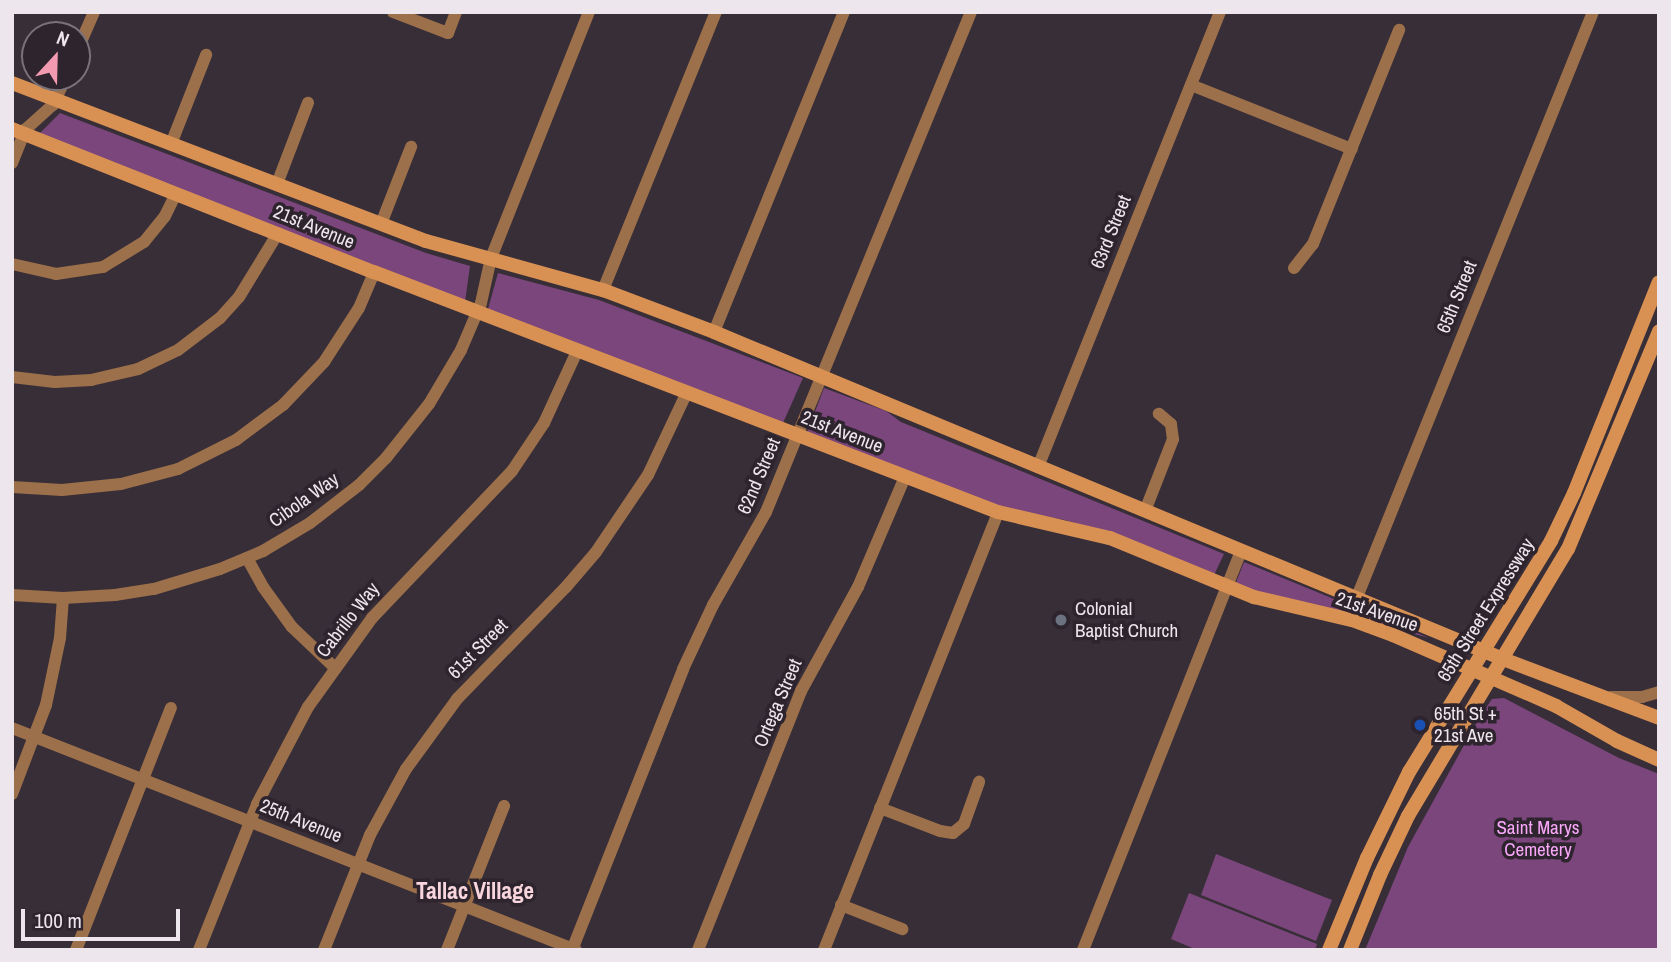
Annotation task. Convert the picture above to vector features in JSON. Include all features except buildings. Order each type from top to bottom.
[{"type":"street","points":[[393,12],[448,33],[456,12]]},
{"type":"street","name":"Cibola Way","points":[[12,595],[63,598],[154,589],[247,558],[318,517],[386,458],[441,386],[477,312],[491,258],[589,12]]},
{"type":"street","points":[[603,290],[716,12]]},
{"type":"street","points":[[714,332],[844,12]]},
{"type":"street","name":"62nd Street","points":[[574,949],[696,638],[761,522],[971,12]]},
{"type":"street","name":"63rd Street","points":[[1038,467],[1220,12]]},
{"type":"street","name":"65th Street","points":[[1357,597],[1593,12]]},
{"type":"street","points":[[1294,268],[1313,244],[1399,30]]},
{"type":"street","points":[[171,144],[206,55]]},
{"type":"street","name":"21st Avenue","points":[[12,83],[426,241],[603,290],[714,332],[1503,659],[1659,718]]},
{"type":"street","points":[[1191,85],[1352,149]]},
{"type":"street","points":[[12,163],[18,131],[56,100],[60,91]]},
{"type":"street","points":[[277,184],[308,103]]},
{"type":"street","name":"21st Avenue","points":[[18,131],[374,272],[998,512],[1110,538],[1227,588],[1284,606],[1352,620],[1393,635],[1556,706],[1617,741],[1659,760]]},
{"type":"street","points":[[381,224],[411,147]]},
{"type":"street","points":[[12,264],[56,274],[103,267],[144,242],[165,216],[176,193]]},
{"type":"street","points":[[12,377],[55,382],[91,380],[138,369],[178,350],[202,334],[239,298],[278,233]]},
{"type":"street","points":[[12,487],[62,490],[121,485],[178,469],[236,440],[284,405],[324,362],[359,308],[374,272]]},
{"type":"street","name":"65th Street Expressway","points":[[1329,950],[1387,815],[1471,670],[1551,541],[1574,494],[1659,282]]},
{"type":"street","name":"65th Street Expressway","points":[[1350,950],[1380,875],[1408,816],[1503,659],[1583,518],[1659,331]]},
{"type":"street","name":"Cabrillo Way","points":[[199,950],[250,821],[294,731],[334,667],[398,587],[478,510],[512,471],[544,423],[578,349]]},
{"type":"street","name":"61st Street","points":[[324,950],[357,864],[384,806],[430,733],[486,667],[566,587],[624,514],[670,433],[687,392]]},
{"type":"street","points":[[1145,511],[1173,439],[1171,424],[1159,414]]},
{"type":"street","name":"Ortega Street","points":[[698,950],[801,691],[858,587],[905,477]]},
{"type":"street","points":[[824,950],[998,512]]},
{"type":"street","points":[[1083,950],[1241,550]]},
{"type":"street","points":[[247,558],[262,587],[292,627],[334,667]]},
{"type":"street","points":[[12,794],[35,737],[55,671],[63,598]]},
{"type":"street","points":[[1609,697],[1642,697],[1659,692]]},
{"type":"street","points":[[76,950],[171,708]]},
{"type":"street","name":"25th Avenue","points":[[12,728],[574,949]]},
{"type":"street","points":[[880,808],[940,831],[953,833],[964,824],[979,782]]},
{"type":"street","points":[[447,950],[504,806]]},
{"type":"street","points":[[841,905],[902,929]]},
{"type":"green space","points":[[60,113],[426,253],[470,266],[465,302],[39,134]]},
{"type":"green space","points":[[498,273],[599,300],[803,378],[783,423],[488,309]]},
{"type":"green space","points":[[824,388],[886,411],[901,422],[1224,554],[1214,575],[1112,534],[1065,520],[1000,508],[806,435]]},
{"type":"green space","points":[[1244,562],[1429,638],[1235,585]]},
{"type":"green space","name":"Saint Marys Cemetery","points":[[1504,698],[1619,758],[1659,774],[1659,950],[1365,950],[1408,847],[1479,718],[1492,699]]},
{"type":"green space","points":[[1216,854],[1332,900],[1316,941],[1201,895]]},
{"type":"green space","points":[[1189,893],[1317,944],[1315,950],[1197,950],[1171,939]]},
{"type":"place","name":"Colonial Baptist Church","points":[[1061,620]]},
{"type":"place","name":"65th St + 21st Ave","points":[[1420,725]]},
{"type":"district","name":"Tallac Village","points":[[475,891]]}]
